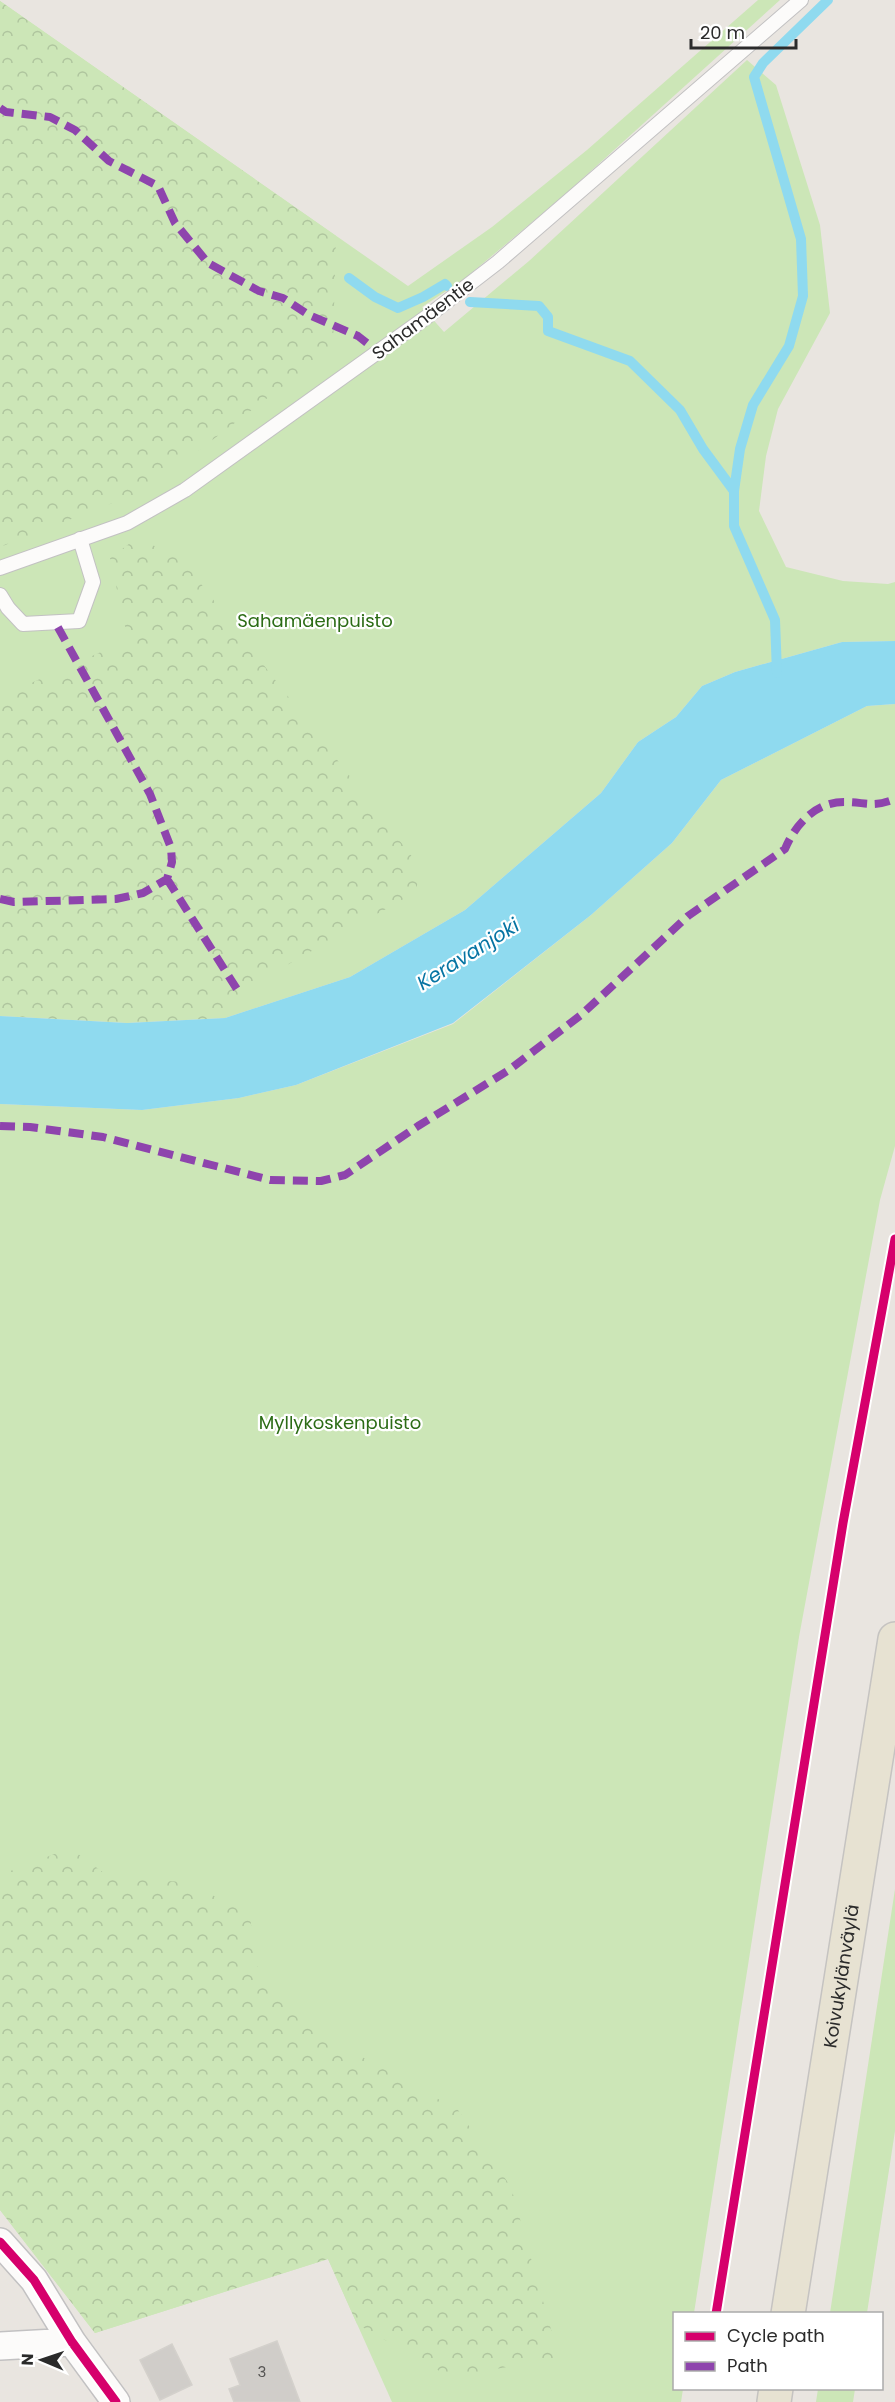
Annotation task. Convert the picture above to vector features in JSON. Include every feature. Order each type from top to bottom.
[{"type":"main road","name":"Koivukylänväylä","points":[[788,2312],[895,1639]]},
{"type":"street","points":[[0,2242],[34,2280],[72,2342],[116,2402]]},
{"type":"street","points":[[0,2346],[72,2342]]},
{"type":"lane","name":"Sahamäentie","points":[[0,568],[127,523],[185,490],[428,316],[498,262],[801,0]]},
{"type":"lane","points":[[0,595],[8,608],[23,624],[79,621],[93,582],[80,539]]},
{"type":"green space","name":"Sahamäenpuisto","points":[[758,0],[780,0],[561,198],[463,280],[422,307],[444,332],[529,261],[747,60],[776,85],[820,225],[830,313],[778,409],[766,456],[759,511],[786,567],[843,581],[888,584],[895,582],[895,641],[842,642],[735,672],[702,686],[676,717],[638,742],[601,793],[465,910],[350,977],[225,1018],[0,1016],[0,1],[408,286],[492,227],[587,150]]},
{"type":"green space","points":[[0,1],[336,236],[333,348],[148,489],[0,547]]},
{"type":"green space","points":[[137,538],[181,558],[420,867],[416,892],[287,965],[225,1018],[127,1023],[0,1016],[0,687],[13,691],[128,640],[110,558]]},
{"type":"green space","name":"Myllykoskenpuisto","points":[[895,704],[895,1146],[880,1200],[799,1637],[694,2312],[673,2312],[673,2390],[683,2390],[681,2402],[392,2402],[328,2259],[95,2333],[0,2210],[0,1104],[142,1110],[239,1098],[296,1085],[453,1024],[591,915],[672,843],[721,780],[867,706]]},
{"type":"green space","points":[[70,1848],[112,1879],[189,1882],[250,1916],[256,1965],[335,2042],[458,2110],[511,2187],[559,2358],[450,2377],[357,2324],[328,2259],[95,2333],[0,2210],[0,1875]]},
{"type":"green space","points":[[895,1889],[895,2131],[867,2312],[830,2312]]},
{"type":"green space","points":[[818,2390],[855,2390],[853,2402],[816,2402]]},
{"type":"water","name":"Keravanjoki","points":[[895,641],[895,704],[867,706],[721,780],[672,843],[591,915],[453,1023],[296,1085],[239,1098],[142,1110],[0,1104],[0,1016],[127,1023],[225,1018],[350,977],[465,910],[601,793],[638,742],[676,717],[702,686],[735,672],[842,642]]},
{"type":"building","points":[[277,2341],[300,2402],[234,2402],[229,2389],[240,2385],[230,2359]]},
{"type":"building","points":[[172,2344],[192,2385],[160,2400],[140,2360]]},
{"type":"waterway","points":[[777,673],[775,620],[734,526],[734,491],[740,449],[753,405],[789,346],[803,296],[801,239],[754,77],[763,63],[828,0]]},
{"type":"waterway","points":[[349,278],[375,297],[398,308],[445,284],[447,286]]},
{"type":"waterway","points":[[470,302],[539,306],[548,317],[548,331],[630,361],[680,410],[703,449],[734,491]]},
{"type":"marked path","points":[[0,108],[6,112],[50,117],[75,130],[109,161],[158,186],[175,223],[208,263],[259,291],[283,298],[309,315],[358,336],[378,352]]},
{"type":"marked path","points":[[0,899],[14,902],[116,899],[143,893],[167,879],[172,862],[171,848],[150,794],[55,622]]},
{"type":"marked path","points":[[0,1126],[30,1127],[103,1137],[270,1180],[321,1181],[345,1175],[418,1126],[509,1070],[581,1015],[688,916],[785,849],[794,832],[807,816],[834,803],[875,804],[895,799]]},
{"type":"marked path","points":[[167,879],[240,994]]},
{"type":"cycle path","points":[[716,2312],[843,1523],[895,1239]]},
{"type":"cycle path","points":[[0,2242],[34,2280],[72,2342],[116,2402]]}]
